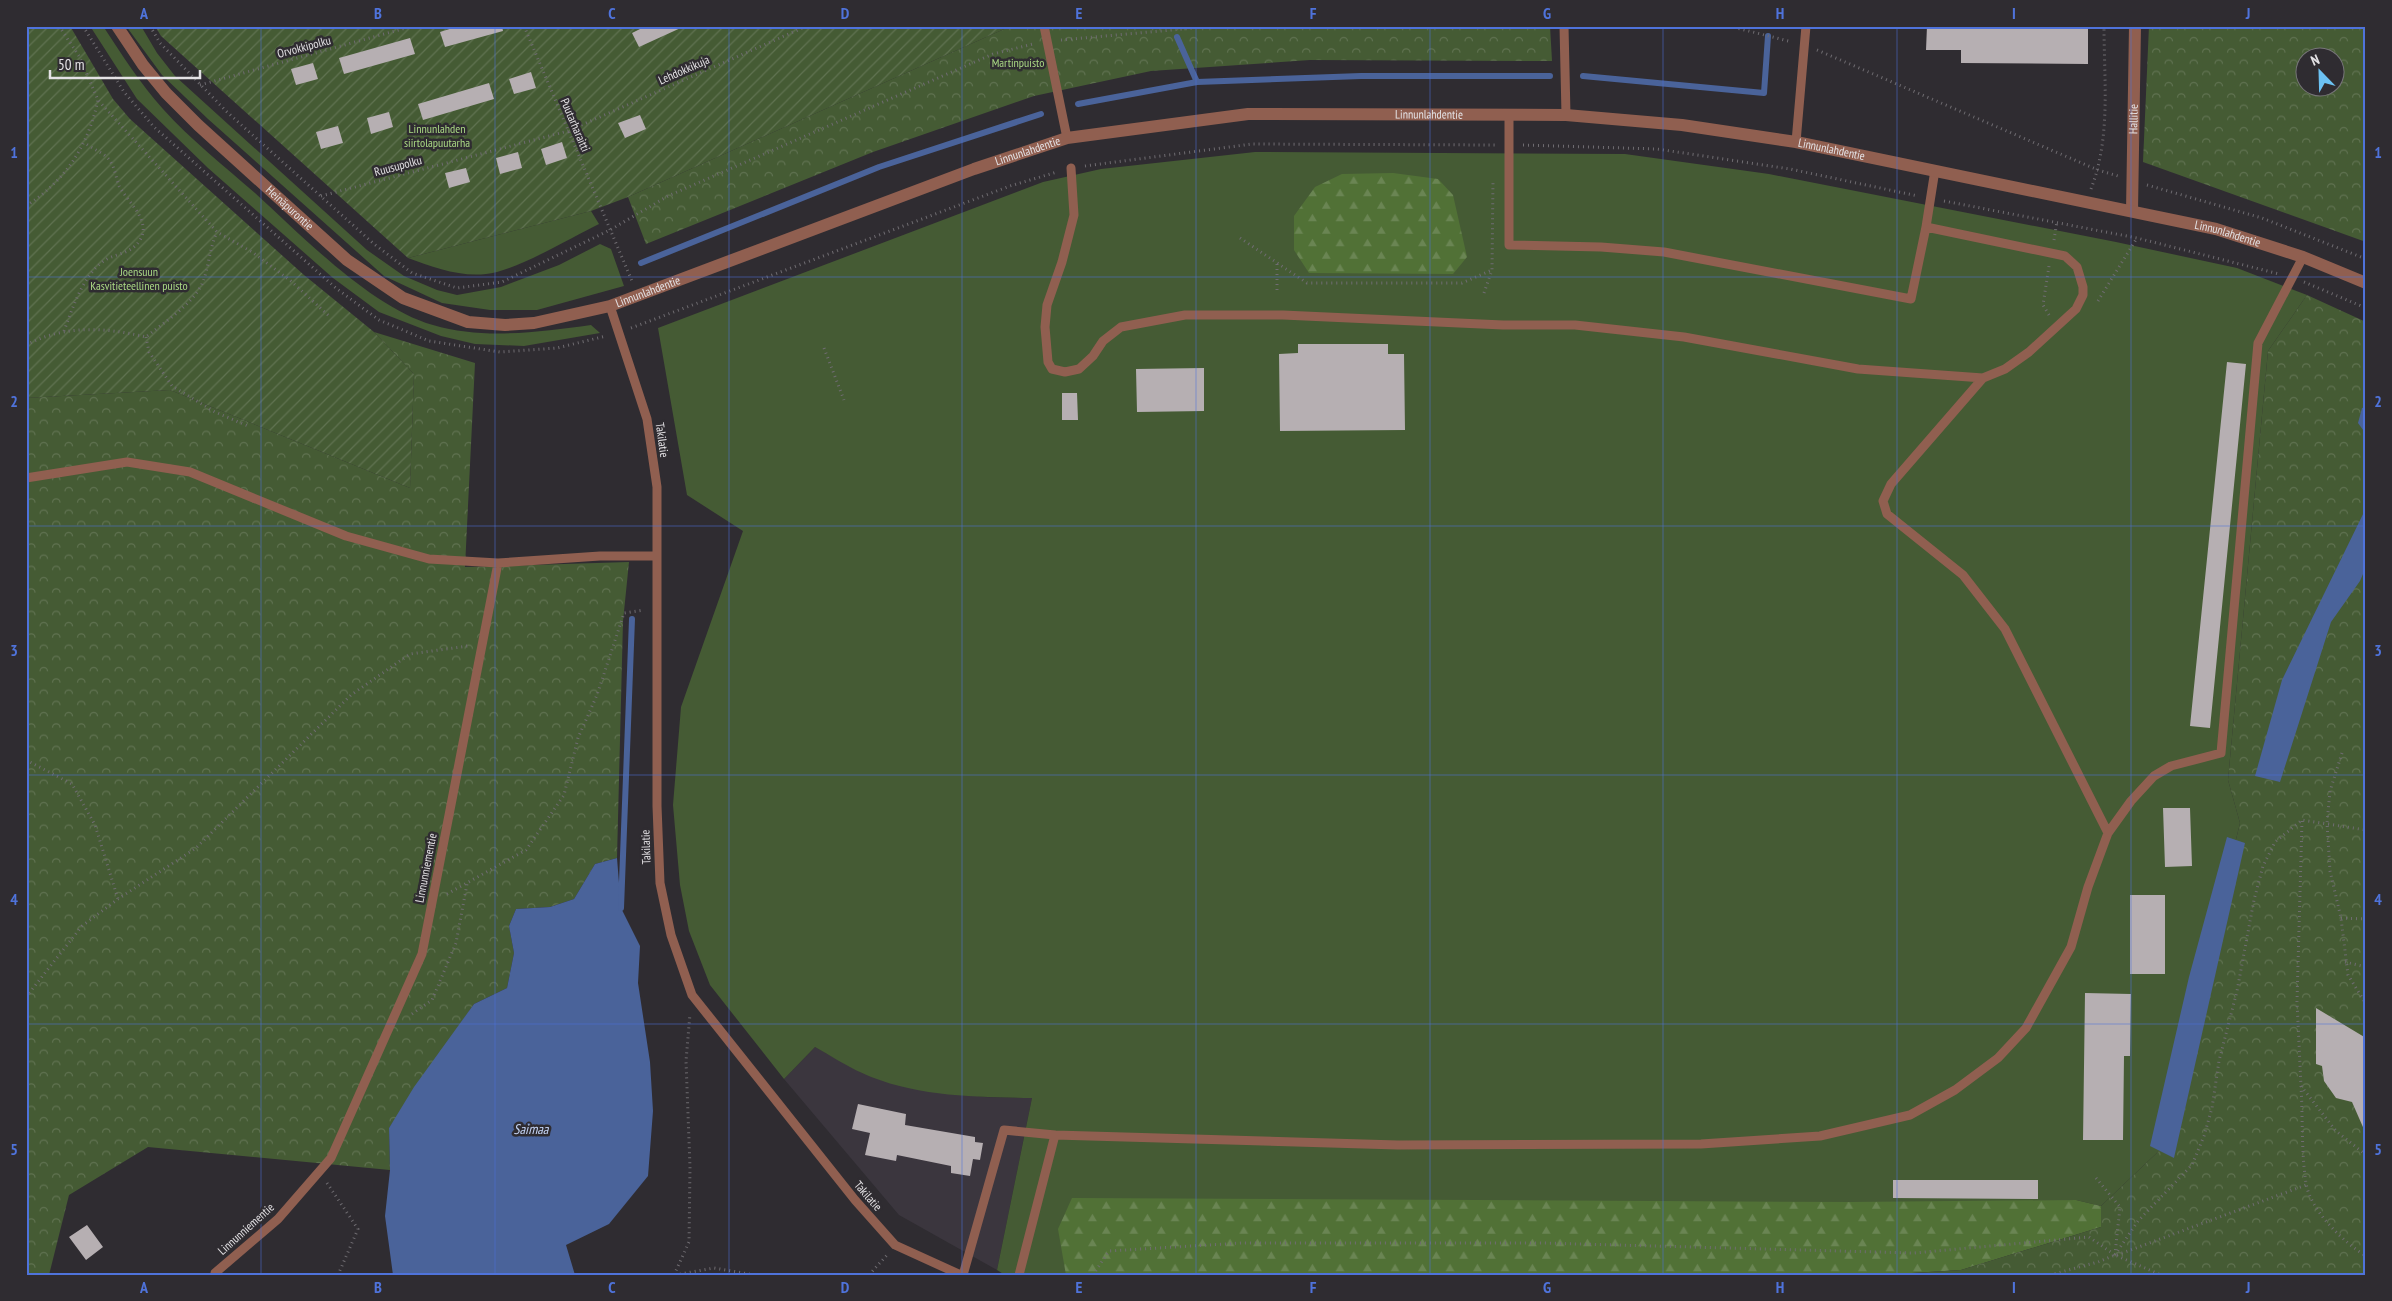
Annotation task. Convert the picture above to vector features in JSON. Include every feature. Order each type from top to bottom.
[{"type":"street","name":"Heinäpurontie","points":[[117,26],[143,65],[172,100],[347,260],[403,298],[425,308],[468,322],[505,324]]},
{"type":"street","name":"Hallitie","points":[[2132,211],[2135,26]]},
{"type":"street","name":"Linnunlahdentie","points":[[505,324],[534,323],[610,306],[974,170],[1067,138],[1248,114],[1566,116],[1682,125],[1796,142],[2216,229],[2303,257],[2366,283]]},
{"type":"lane","points":[[1044,26],[1067,138]]},
{"type":"lane","points":[[1564,26],[1566,116]]},
{"type":"lane","points":[[1796,142],[1806,26]]},
{"type":"lane","points":[[1509,116],[1509,245],[1601,247],[1664,252],[1911,299],[1926,227],[1935,170]]},
{"type":"lane","points":[[1071,168],[1074,215],[1062,262],[1047,305],[1046,327],[1048,362],[1052,369],[1065,372],[1079,368],[1093,356],[1103,341],[1121,327],[1185,315],[1283,315],[1575,325],[1684,337],[1858,369],[1983,378]]},
{"type":"lane","points":[[1926,227],[2052,252],[2065,256],[2077,267],[2083,287],[2083,295],[2076,310],[2058,327],[2005,368],[1983,378],[1890,484],[1883,501],[1887,514],[1963,575],[2005,629],[2108,833]]},
{"type":"lane","points":[[962,1275],[1004,1130],[1054,1135],[1398,1145],[1701,1144],[1820,1136],[1910,1116],[1955,1090],[1991,1063],[2026,1028],[2071,947],[2088,887],[2108,833],[2131,801],[2154,776],[2170,766],[2221,753],[2258,343],[2303,257]]},
{"type":"lane","name":"Takilatie","points":[[610,306],[647,419],[657,487],[657,806],[660,883],[671,935],[692,995],[855,1200],[896,1245],[962,1275]]},
{"type":"lane","points":[[26,478],[127,462],[190,472],[346,536],[429,559],[498,563],[600,556],[657,556]]},
{"type":"lane","name":"Linnunniementie","points":[[215,1273],[278,1219],[331,1158],[422,954],[498,563]]},
{"type":"lane","points":[[1018,1275],[1054,1135]]},
{"type":"path","points":[[59,26],[79,56],[98,100],[217,232],[252,252],[292,282],[329,316]]},
{"type":"path","points":[[83,26],[124,92],[154,126],[337,288],[379,320],[428,341],[500,352],[557,348],[618,333],[1010,186],[1071,168],[1252,144],[1508,145],[1657,149],[1790,169],[2137,238],[2293,277],[2366,308]]},
{"type":"path","points":[[150,26],[160,43],[227,112],[374,244],[412,272],[456,288],[502,282],[610,230],[668,196],[993,54],[1047,41],[1216,26]]},
{"type":"path","name":"Orvokkipolku","points":[[200,85],[413,26]]},
{"type":"path","name":"Puutarharaitti","points":[[524,26],[638,296]]},
{"type":"path","name":"Lehdokkikuja","points":[[568,131],[807,26]]},
{"type":"path","points":[[1729,26],[1805,45],[2098,170],[2262,218],[2366,259]]},
{"type":"path","points":[[2086,202],[2098,170],[2104,137],[2104,26]]},
{"type":"path","points":[[26,206],[44,194],[70,168],[85,143],[98,100]]},
{"type":"path","name":"Ruusupolku","points":[[320,196],[568,131]]},
{"type":"path","points":[[64,331],[77,298],[98,265],[108,258],[129,251],[140,241],[142,235],[140,215],[125,196],[111,162],[106,156],[85,143]]},
{"type":"path","points":[[1493,145],[1493,154]]},
{"type":"path","points":[[1484,293],[1492,270],[1493,174]]},
{"type":"path","points":[[2057,221],[2043,305],[2058,327]]},
{"type":"path","points":[[146,337],[192,298],[201,284],[211,246],[217,232]]},
{"type":"path","points":[[1240,238],[1307,283],[1462,283],[1492,270]]},
{"type":"path","points":[[2096,303],[2137,238]]},
{"type":"path","points":[[1277,263],[1278,293]]},
{"type":"path","points":[[26,346],[64,331],[101,329],[146,337]]},
{"type":"path","points":[[146,337],[149,352],[172,386],[215,412],[248,426]]},
{"type":"path","points":[[824,348],[844,400]]},
{"type":"path","points":[[432,903],[526,850],[564,795],[578,738],[597,696],[624,613],[657,609]]},
{"type":"path","points":[[26,997],[82,926],[118,898],[196,848],[351,695],[410,654],[482,645]]},
{"type":"path","points":[[2342,753],[2330,791],[2327,823],[2330,871],[2342,918],[2348,975],[2366,1004]]},
{"type":"path","points":[[26,760],[72,784],[95,825],[118,898]]},
{"type":"path","points":[[2302,820],[2297,1001],[2306,1184],[2331,1228],[2350,1247],[2366,1256]]},
{"type":"path","points":[[2115,1255],[2138,1221],[2192,1165],[2201,1143],[2212,1108],[2219,1061],[2237,991],[2254,900],[2263,866],[2275,842],[2302,820],[2366,830]]},
{"type":"path","points":[[410,1015],[432,1000],[456,943],[467,883]]},
{"type":"path","points":[[2342,918],[2366,919]]},
{"type":"path","points":[[2346,962],[2366,967]]},
{"type":"path","points":[[675,1275],[689,1242],[690,1167],[686,1061],[692,995]]},
{"type":"path","points":[[2301,1086],[2336,1130],[2366,1155]]},
{"type":"path","points":[[26,1144],[26,1154]]},
{"type":"path","points":[[319,1172],[358,1229],[338,1275]]},
{"type":"path","points":[[2096,1178],[2120,1207],[2115,1255]]},
{"type":"path","points":[[2050,1275],[2098,1262],[2306,1184]]},
{"type":"path","points":[[1093,1275],[1110,1251],[1241,1243],[1542,1242],[1914,1253],[2089,1237],[2115,1255],[2161,1275]]},
{"type":"path","points":[[869,1275],[896,1245]]},
{"type":"path","points":[[675,1275],[714,1268],[755,1275]]},
{"type":"shaded area","points":[[815,1047],[862,1073],[983,1097],[1032,1098],[997,1270],[899,1215],[784,1079]]},
{"type":"green space","name":"Joensuun Kasvitieteellinen puisto","points":[[26,26],[70,26],[113,99],[130,119],[304,275],[374,332],[414,374],[410,488],[170,390],[26,398]]},
{"type":"green space","points":[[90,26],[103,26],[147,89],[163,109],[185,131],[339,269],[386,303],[410,316],[452,330],[512,333],[591,325],[600,333],[524,346],[475,344],[441,336],[379,312],[333,278],[208,168],[137,99]]},
{"type":"green space","points":[[126,26],[141,26],[157,53],[175,76],[367,250],[404,276],[437,290],[457,295],[501,287],[559,265],[600,244],[611,249],[624,286],[537,310],[490,310],[442,303],[384,276],[208,119],[162,75]]},
{"type":"green space","name":"Linnunlahden siirtolapuutarha","points":[[155,26],[1011,26],[628,197],[591,211],[408,258],[161,36]]},
{"type":"green space","name":"Martinpuisto","points":[[1011,26],[1550,26],[1552,61],[1310,60],[1151,71],[1034,96],[873,152],[646,244],[628,197]]},
{"type":"green space","points":[[2149,26],[2366,26],[2366,242],[2143,162]]},
{"type":"green space","points":[[1255,152],[1625,154],[1769,174],[2116,242],[2237,268],[2307,295],[2268,351],[2228,780],[2240,823],[2161,1149],[2101,1206],[2076,1200],[1071,1275],[1005,1275],[997,1270],[1032,1098],[967,1096],[903,1087],[862,1073],[815,1047],[784,1079],[710,985],[689,931],[680,885],[673,805],[681,707],[743,531],[687,495],[658,328],[1043,182],[1101,169]]},
{"type":"green space","points":[[1393,173],[1438,179],[1453,195],[1467,257],[1453,274],[1309,273],[1294,250],[1294,216],[1315,187],[1342,174]]},
{"type":"green space","points":[[591,211],[599,224],[527,261],[498,272],[476,275],[456,273],[408,258]]},
{"type":"green space","points":[[2307,295],[2366,322],[2366,1275],[1879,1275],[1961,1270],[2101,1227],[2101,1206],[2161,1149],[2240,823],[2228,780],[2268,351]]},
{"type":"green space","points":[[374,332],[475,363],[465,567],[629,562],[623,621],[617,858],[595,864],[574,899],[550,907],[516,909],[509,926],[514,953],[507,988],[474,1004],[389,1128],[390,1170],[148,1147],[69,1195],[49,1275],[26,1275],[26,398],[170,390],[410,488],[414,374]]},
{"type":"green space","points":[[1072,1198],[1851,1202],[2076,1200],[2101,1206],[2101,1227],[1961,1270],[1879,1275],[1066,1275],[1058,1229]]},
{"type":"water","points":[[2366,407],[2366,434],[2358,423],[2362,408]]},
{"type":"water","points":[[2366,508],[2366,567],[2360,581],[2331,622],[2280,782],[2255,776],[2282,680]]},
{"type":"water","points":[[2227,837],[2245,843],[2174,1158],[2150,1146],[2189,977]]},
{"type":"water","name":"Saimaa","points":[[617,858],[621,908],[640,946],[638,983],[650,1062],[653,1111],[648,1176],[609,1224],[566,1245],[575,1275],[393,1275],[385,1216],[390,1170],[389,1128],[414,1087],[474,1004],[507,988],[514,953],[509,926],[516,909],[550,907],[574,899],[595,864]]},
{"type":"building","points":[[459,26],[502,26],[503,31],[445,47],[440,32]]},
{"type":"building","points":[[646,26],[685,26],[639,47],[632,33]]},
{"type":"building","points":[[1927,26],[2088,26],[2088,64],[1961,63],[1961,50],[1926,50]]},
{"type":"building","points":[[410,38],[415,54],[344,74],[339,58]]},
{"type":"building","points":[[313,63],[318,79],[296,85],[291,69]]},
{"type":"building","points":[[531,72],[536,88],[514,94],[509,79]]},
{"type":"building","points":[[489,83],[494,99],[423,120],[418,104]]},
{"type":"building","points":[[389,112],[393,127],[371,134],[367,118]]},
{"type":"building","points":[[640,115],[646,129],[625,138],[618,123]]},
{"type":"building","points":[[338,126],[343,143],[321,149],[316,132]]},
{"type":"building","points":[[562,142],[567,158],[546,165],[541,149]]},
{"type":"building","points":[[518,152],[522,168],[500,174],[496,158]]},
{"type":"building","points":[[466,168],[470,182],[449,188],[445,173]]},
{"type":"building","points":[[1298,344],[1388,344],[1388,354],[1404,354],[1405,430],[1280,431],[1279,354],[1298,353]]},
{"type":"building","points":[[2227,362],[2246,364],[2210,728],[2190,726]]},
{"type":"building","points":[[1204,368],[1204,411],[1137,412],[1136,369]]},
{"type":"building","points":[[1062,393],[1077,393],[1078,420],[1062,420]]},
{"type":"building","points":[[2163,808],[2190,808],[2192,866],[2165,867]]},
{"type":"building","points":[[2130,895],[2165,895],[2165,974],[2130,974]]},
{"type":"building","points":[[2085,993],[2131,994],[2130,1056],[2124,1056],[2123,1140],[2083,1140]]},
{"type":"building","points":[[2316,1008],[2366,1038],[2366,1134],[2352,1102],[2336,1098],[2324,1081],[2322,1066],[2316,1064]]},
{"type":"building","points":[[858,1104],[906,1114],[905,1125],[975,1137],[975,1142],[983,1143],[980,1160],[973,1159],[970,1176],[951,1173],[951,1166],[897,1155],[896,1161],[865,1155],[870,1133],[852,1129]]},
{"type":"building","points":[[1893,1180],[2038,1180],[2038,1199],[1893,1198]]},
{"type":"building","points":[[87,1225],[103,1247],[86,1260],[69,1237]]},
{"type":"waterway","points":[[1583,76],[1764,93],[1768,36]]},
{"type":"waterway","points":[[1078,104],[1197,82],[1177,37]]},
{"type":"waterway","points":[[1197,82],[1361,76],[1550,76]]},
{"type":"waterway","points":[[641,263],[879,167],[1041,114]]},
{"type":"waterway","points":[[621,908],[632,619]]}]
